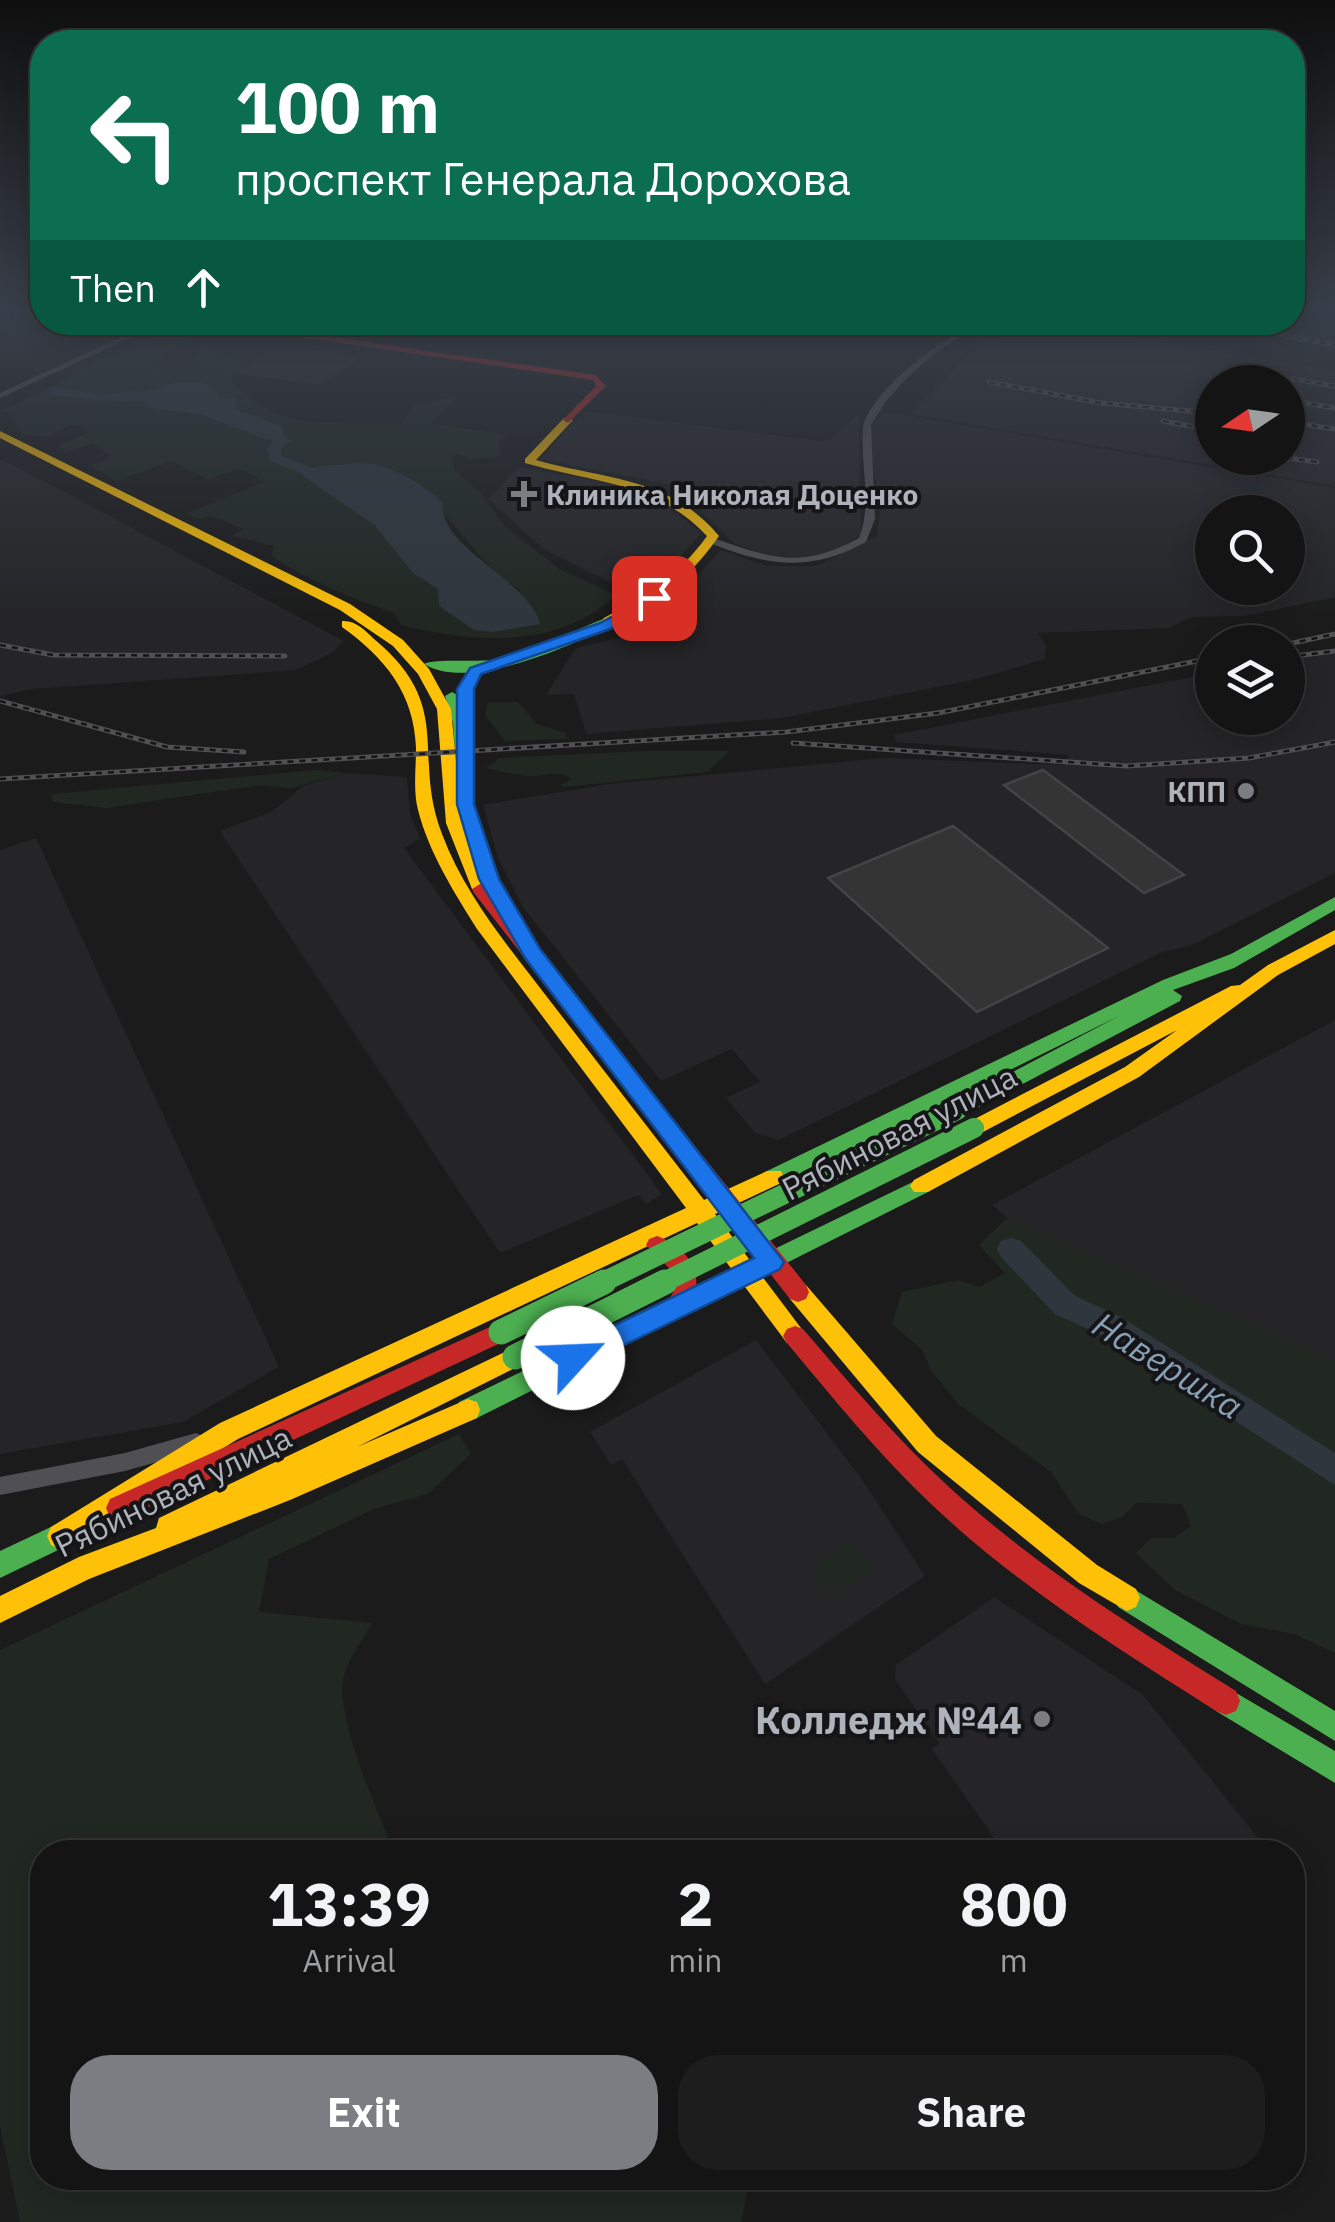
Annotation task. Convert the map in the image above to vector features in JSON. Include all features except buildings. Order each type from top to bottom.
[{"type":"main road","points":[[430,664],[448,672],[475,671],[627,616],[682,576],[713,541],[706,526],[654,489],[628,480],[529,462],[576,413]]},
{"type":"main road","points":[[0,434],[398,643],[431,682],[446,722],[450,804],[469,869],[497,918],[771,1262],[906,1422],[1034,1533],[1147,1614],[1335,1727]]},
{"type":"main road","points":[[0,445],[341,612],[388,628],[430,664],[452,694],[463,748]]},
{"type":"main road","points":[[341,612],[381,648],[411,685],[422,724],[424,803],[437,842],[466,896],[515,970],[838,1390],[904,1462],[972,1524],[1129,1641],[1335,1768]]},
{"type":"main road","points":[[475,671],[466,689],[463,748],[466,804],[479,856],[513,924],[568,1003]]},
{"type":"main road","name":"Рябиновая улица","points":[[0,1566],[501,1332],[957,1110],[1114,1029],[1335,903]]},
{"type":"main road","name":"Рябиновая улица","points":[[0,1610],[974,1128],[1136,1046],[1335,936]]},
{"type":"main road","points":[[60,1536],[135,1485],[229,1431],[700,1213],[1169,984],[1236,959]]},
{"type":"main road","points":[[77,1571],[274,1499],[746,1275],[1134,1074],[1219,1017],[1274,969]]},
{"type":"main road","points":[[797,1166],[783,1184],[785,1205],[792,1214],[816,1227],[843,1226]]},
{"type":"main road","points":[[626,1248],[658,1245],[683,1261],[689,1288],[672,1311]]},
{"type":"street","points":[[713,541],[763,560],[798,564],[818,561],[863,540],[871,519],[867,425],[876,413]]},
{"type":"street","points":[[0,1486],[125,1462],[229,1431]]},
{"type":"shaded area","points":[[14,413],[187,413],[277,443],[291,441],[285,438],[282,426],[240,413],[277,413],[311,422],[402,424],[409,413],[442,413],[431,423],[510,435],[499,441],[500,456],[470,459],[457,454],[451,458],[455,470],[481,494],[505,526],[559,569],[616,595],[593,613],[568,625],[514,637],[457,636],[401,625],[394,613],[331,588],[271,556],[274,546],[232,536],[243,529],[211,516],[201,519],[185,514],[263,483],[250,473],[231,471],[209,480],[172,461],[116,481],[90,466],[111,457],[94,443],[64,453],[59,444],[89,433],[82,426],[71,425],[46,437],[21,434]],"holes":[[[319,466],[394,470],[442,511],[493,571],[521,591],[474,629],[439,606],[438,589],[413,572],[374,525],[300,474]]]},
{"type":"shaded area","points":[[187,413],[245,413],[282,426],[285,438],[294,442],[277,443]]},
{"type":"shaded area","points":[[583,413],[818,441],[829,440],[859,414],[861,534],[842,547],[807,559],[766,555],[735,544],[701,512],[713,493],[540,459]]},
{"type":"shaded area","points":[[883,413],[1195,464],[1195,475],[1258,475],[1335,488],[1335,597],[1305,603],[1305,495],[1195,495],[1195,605],[1297,605],[1245,616],[1192,617],[1169,628],[1038,633],[1046,646],[1045,659],[977,679],[782,718],[586,734],[574,694],[546,695],[575,649],[674,623],[658,617],[721,550],[767,566],[816,566],[877,536],[880,513],[870,441],[871,428]]},
{"type":"shaded area","points":[[1195,413],[1195,462],[910,414]]},
{"type":"shaded area","points":[[1305,413],[1335,413],[1335,486],[1270,475],[1305,475]]},
{"type":"shaded area","points":[[0,459],[344,641],[332,653],[296,670],[32,689],[0,696]]},
{"type":"shaded area","points":[[365,463],[407,477],[443,503],[445,519],[455,535],[520,593],[540,624],[493,632],[474,630],[439,606],[438,589],[413,573],[374,525],[300,474],[319,466]]},
{"type":"shaded area","points":[[519,467],[645,490],[702,533],[675,562],[644,585],[628,577],[614,584],[545,550],[488,499]]},
{"type":"shaded area","points":[[1335,654],[1335,873],[1192,945],[1160,953],[779,1140],[755,1133],[726,1098],[760,1082],[732,1049],[661,1081],[522,906],[498,858],[483,805],[609,784],[885,758],[1063,765],[1070,755],[896,742],[894,735],[1195,676],[1195,735],[1305,735],[1305,657]]},
{"type":"shaded area","points":[[518,702],[537,724],[566,733],[567,739],[505,741],[485,716],[487,703]]},
{"type":"shaded area","points":[[730,751],[707,772],[564,787],[561,785],[572,779],[562,774],[529,776],[486,768],[499,758]]},
{"type":"shaded area","points":[[318,770],[345,773],[291,788],[259,785],[106,808],[53,802],[51,794]]},
{"type":"shaded area","points":[[345,773],[407,777],[410,814],[420,838],[404,848],[662,1194],[647,1204],[638,1195],[500,1253],[220,831],[273,811],[303,786]]},
{"type":"shaded area","points":[[36,838],[279,1367],[183,1422],[0,1454],[0,850]]},
{"type":"shaded area","points":[[1335,1020],[1335,1363],[1031,1238],[992,1205]]},
{"type":"shaded area","points":[[1007,1218],[1335,1361],[1335,1653],[1294,1634],[1241,1624],[1175,1590],[1136,1553],[1151,1538],[1174,1538],[1191,1526],[1182,1504],[1136,1503],[1122,1517],[1101,1524],[1078,1513],[1051,1472],[958,1404],[930,1369],[923,1351],[892,1324],[902,1292],[959,1280],[979,1287],[1005,1273],[979,1245]]},
{"type":"shaded area","points":[[756,1340],[861,1478],[925,1576],[765,1684],[622,1459],[611,1465],[590,1432]]},
{"type":"shaded area","points":[[459,1434],[471,1454],[428,1494],[374,1509],[269,1559],[259,1612],[372,1623],[348,1665],[343,1697],[360,1767],[390,1840],[30,1840],[30,2190],[748,2190],[741,2222],[20,2222],[0,2125],[0,1650]]},
{"type":"shaded area","points":[[852,1541],[873,1569],[830,1597],[810,1568]]},
{"type":"shaded area","name":"Колледж №44","points":[[994,1597],[1143,1695],[1260,1840],[996,1840],[932,1749],[939,1743],[895,1679],[896,1665]]},
{"type":"waterway","name":"Навершка","points":[[261,423],[273,428],[281,441],[274,448],[275,458],[332,480]]},
{"type":"waterway","name":"Навершка","points":[[1011,1249],[1065,1305],[1111,1326],[1335,1470]]},
{"type":"railway","points":[[1163,421],[1195,427]]},
{"type":"railway","points":[[1305,425],[1335,429]]},
{"type":"railway","points":[[1305,460],[1317,462]]},
{"type":"railway","points":[[1305,640],[1335,634]]},
{"type":"railway","points":[[0,645],[53,655],[285,656]]},
{"type":"railway","points":[[1305,655],[1335,651]]},
{"type":"railway","points":[[0,779],[786,732],[938,713],[1195,661]]},
{"type":"railway","points":[[0,701],[167,747],[244,752]]},
{"type":"railway","points":[[793,743],[1127,766],[1249,758],[1335,742]]},
{"type":"traffic: fast","points":[[431,664],[477,667],[523,658],[609,621]]},
{"type":"traffic: fast","points":[[452,696],[460,723],[468,817],[496,895]]},
{"type":"traffic: fast","points":[[1228,964],[1335,903]]},
{"type":"traffic: fast","points":[[774,1177],[1169,984],[1236,959]]},
{"type":"traffic: fast","points":[[957,1110],[1173,996]]},
{"type":"traffic: fast","points":[[501,1332],[957,1110]]},
{"type":"traffic: fast","points":[[515,1357],[974,1128]]},
{"type":"traffic: fast","points":[[468,1410],[921,1186]]},
{"type":"traffic: fast","points":[[0,1565],[70,1531]]},
{"type":"traffic: fast","points":[[1127,1598],[1335,1727]]},
{"type":"traffic: fast","points":[[1226,1701],[1335,1768]]},
{"type":"traffic: slow","points":[[568,420],[529,461],[652,490],[694,515],[713,536],[667,586],[609,621]]},
{"type":"traffic: slow","points":[[0,434],[345,607],[398,643],[424,672],[444,709],[454,823],[480,889]]},
{"type":"traffic: slow","points":[[347,624],[390,660],[410,689],[421,724],[423,790],[429,822],[449,868],[483,925],[795,1336]]},
{"type":"traffic: slow","points":[[1262,976],[1335,936]]},
{"type":"traffic: slow","points":[[921,1186],[1132,1072],[1274,969]]},
{"type":"traffic: slow","points":[[974,1128],[1237,990]]},
{"type":"traffic: slow","points":[[60,1536],[229,1431],[774,1177]]},
{"type":"traffic: slow","points":[[798,1292],[927,1444],[1088,1574],[1127,1598]]},
{"type":"traffic: slow","points":[[168,1527],[515,1357]]},
{"type":"traffic: slow","points":[[77,1571],[281,1492],[468,1410]]},
{"type":"traffic: slow","points":[[0,1610],[88,1566]]},
{"type":"traffic: jam","points":[[568,420],[575,413]]},
{"type":"traffic: jam","points":[[480,889],[798,1292]]},
{"type":"traffic: jam","points":[[657,1245],[676,1258],[685,1273],[685,1291],[674,1310]]},
{"type":"traffic: jam","points":[[119,1508],[501,1332]]},
{"type":"traffic: jam","points":[[795,1336],[891,1448],[942,1498],[1019,1562],[1100,1620],[1226,1701]]},
{"type":"place","name":"Клиника Николая Доценко","points":[[524,494]]},
{"type":"place","name":"КПП","points":[[1246,791]]},
{"type":"place","name":"Колледж №44","points":[[1042,1719]]},
{"type":"route","points":[[573,1358],[771,1262],[532,954],[489,879],[466,804],[466,689],[475,671],[605,626],[654,598]]}]
